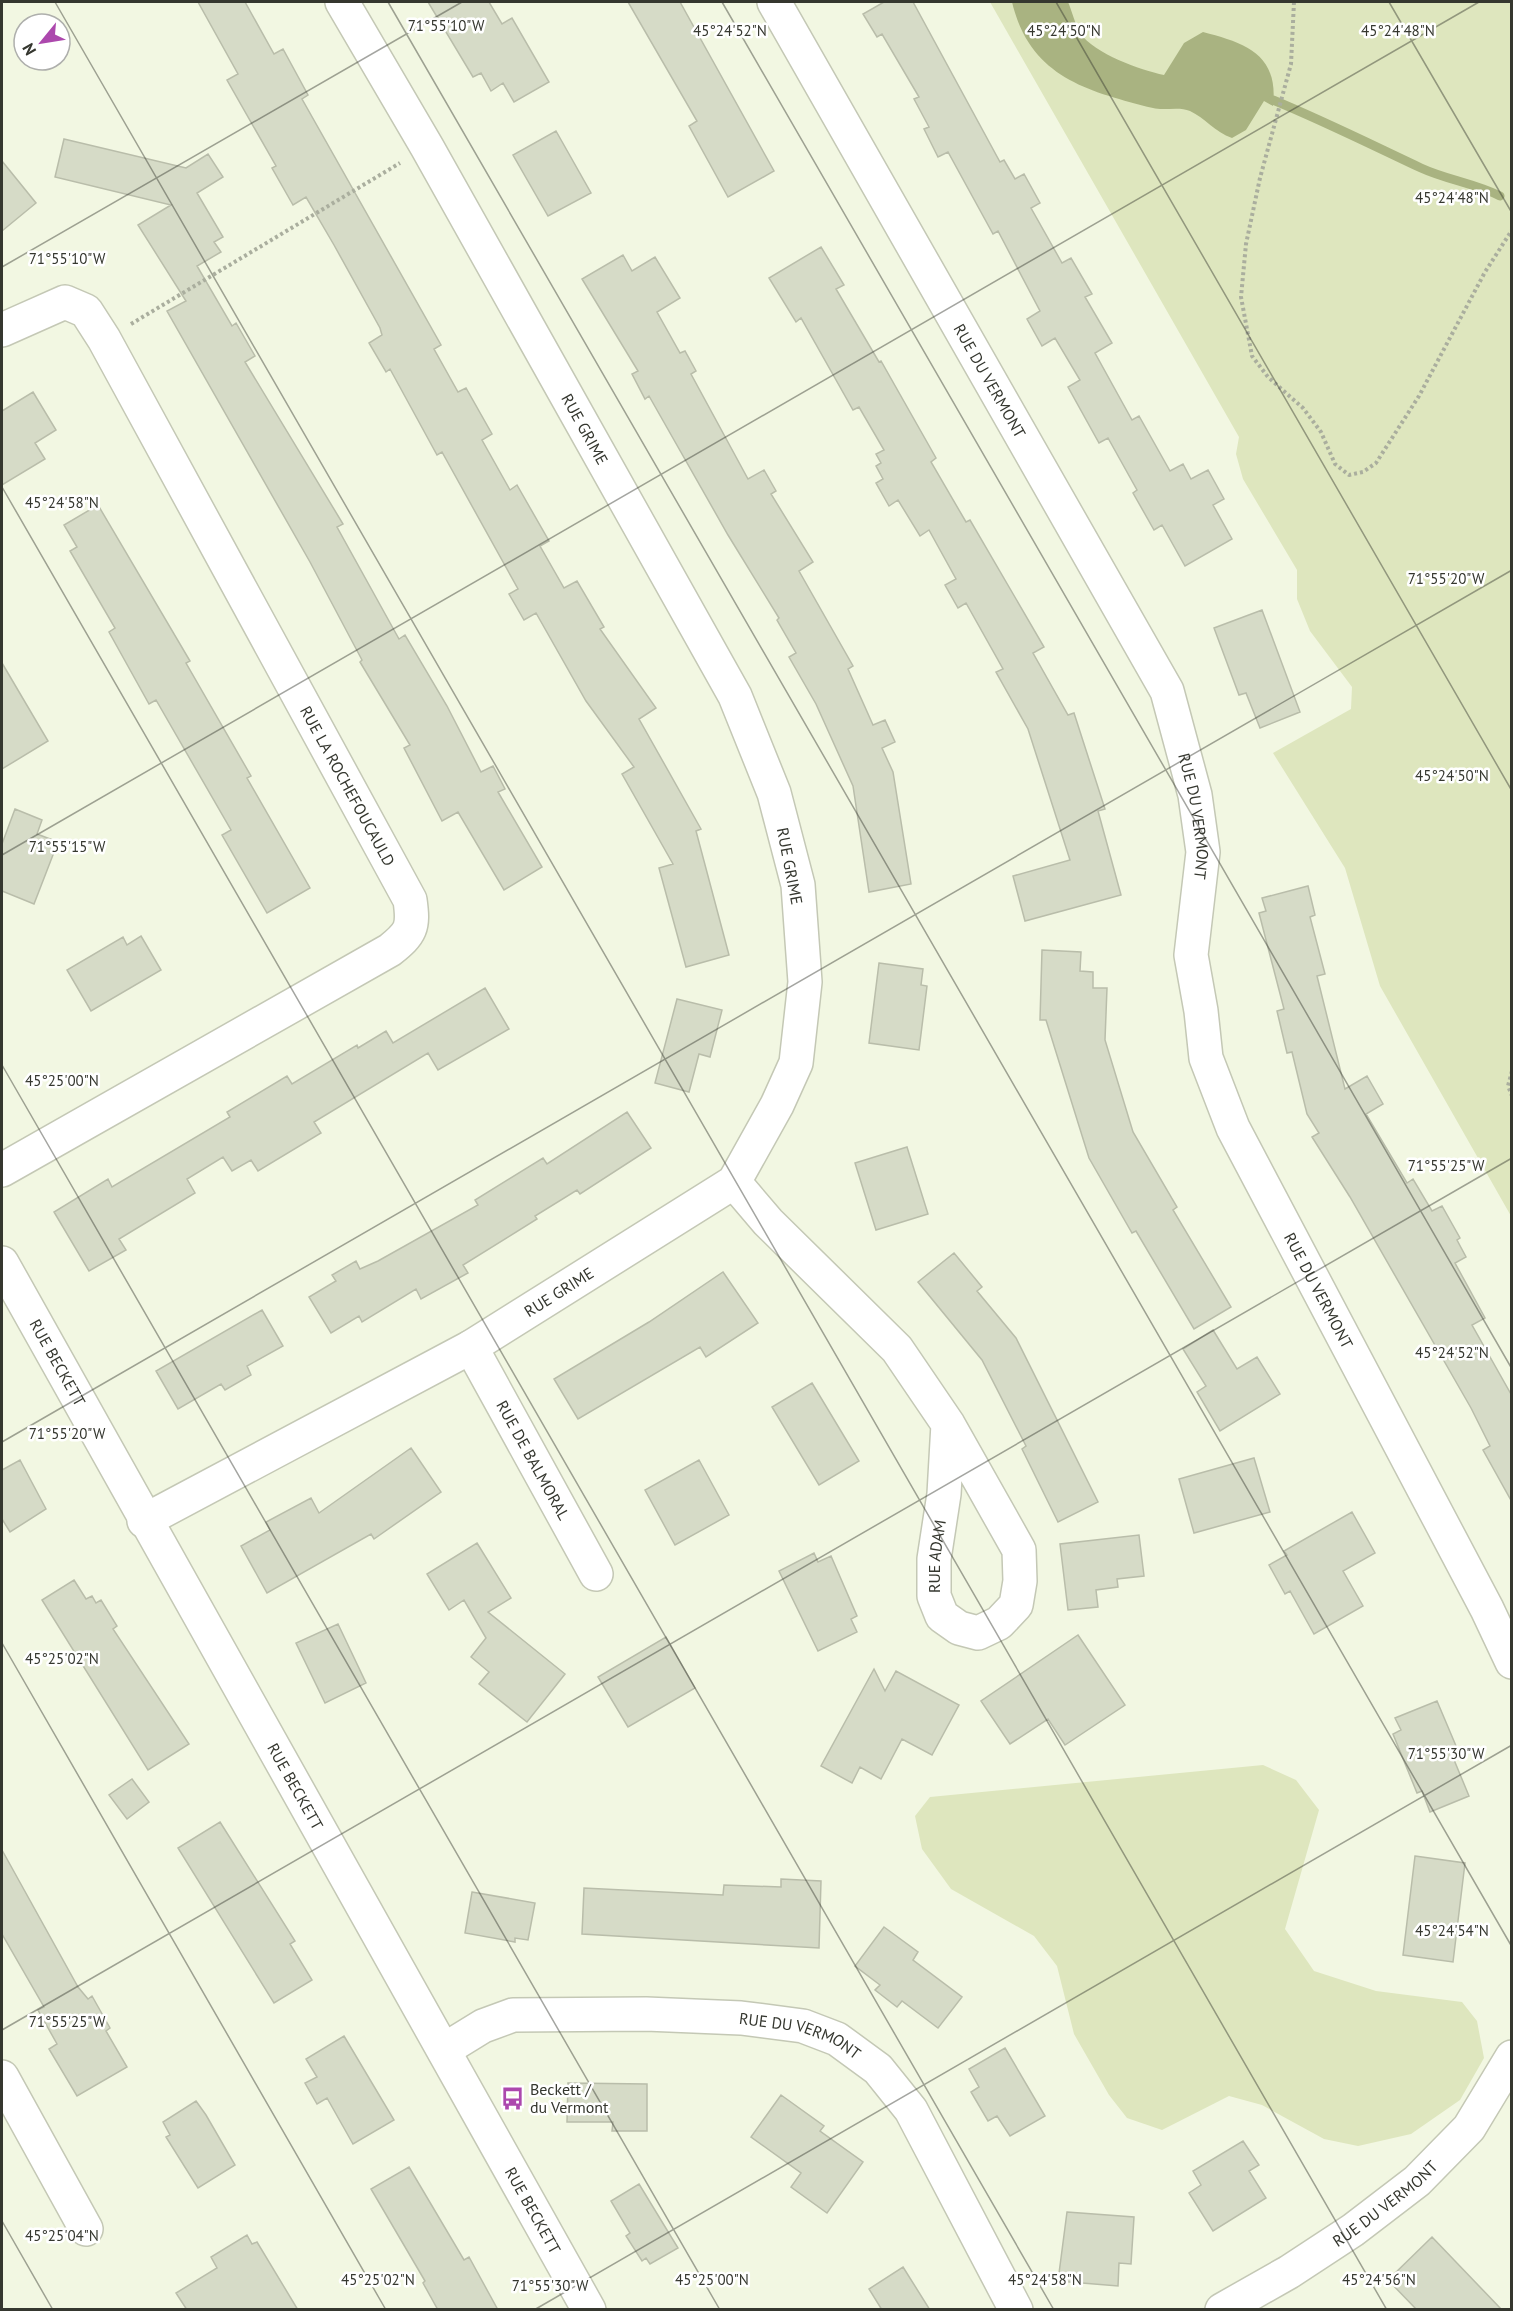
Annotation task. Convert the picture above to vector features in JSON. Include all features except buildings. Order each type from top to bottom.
[{"type":"street","name":"RUE GRIME","points":[[144,1521],[471,1347],[734,1182],[777,1105],[796,1063],[805,982],[798,885],[774,793],[735,696],[427,147],[342,2]]},
{"type":"street","name":"RUE DU VERMONT","points":[[774,2],[1167,691],[1195,795],[1203,852],[1191,956],[1201,1011],[1206,1058],[1233,1128],[1487,1610],[1512,1662]]},
{"type":"street","name":"RUE LA ROCHEFOUCAULD","points":[[2,330],[65,302],[86,311],[104,339],[410,900],[413,922],[406,937],[390,950],[2,1170]]},
{"type":"street","name":"RUE ADAM","points":[[734,1182],[768,1222],[897,1349],[948,1424],[1019,1550],[1020,1581],[1017,1605],[999,1623],[978,1633],[959,1628],[942,1617],[934,1596],[934,1559],[944,1494],[948,1424]]},
{"type":"street","name":"RUE BECKETT","points":[[2,1263],[144,1521],[589,2310]]},
{"type":"street","name":"RUE DE BALMORAL","points":[[471,1347],[596,1574]]},
{"type":"street","name":"RUE DU VERMONT","points":[[444,2050],[483,2026],[513,2015],[646,2014],[741,2018],[803,2026],[837,2039],[878,2069],[911,2110],[1016,2310]]},
{"type":"street","name":"RUE DU VERMONT","points":[[1222,2310],[1288,2272],[1353,2230],[1417,2181],[1469,2128],[1512,2057]]},
{"type":"street","points":[[2,2077],[86,2229]]},
{"type":"path","points":[[1294,2],[1291,64],[1260,178],[1246,244],[1241,297],[1252,356],[1268,377],[1303,408],[1322,432],[1335,464],[1349,475],[1364,472],[1376,464],[1419,396],[1485,272],[1512,230]]},
{"type":"path","points":[[104,339],[427,147]]},
{"type":"path","points":[[1512,1071],[1508,1086],[1512,1096]]},
{"type":"shaded area","points":[[990,2],[1511,2],[1511,1216],[1380,986],[1345,868],[1273,753],[1351,709],[1352,687],[1310,631],[1297,599],[1297,570],[1243,479],[1236,454],[1239,437]]},
{"type":"shaded area","points":[[1012,2],[1068,2],[1080,33],[1096,48],[1131,65],[1164,75],[1184,43],[1203,32],[1232,41],[1256,54],[1265,63],[1273,88],[1273,106],[1264,101],[1246,130],[1232,138],[1190,111],[1153,108],[1084,87],[1064,77],[1032,48]]},
{"type":"shaded area","points":[[1263,1765],[1296,1780],[1319,1810],[1285,1929],[1314,1971],[1376,1991],[1462,2002],[1477,2021],[1484,2058],[1460,2100],[1411,2134],[1358,2146],[1324,2139],[1262,2105],[1229,2096],[1162,2130],[1127,2118],[1109,2095],[1074,2034],[1057,1966],[1034,1936],[951,1889],[922,1849],[915,1816],[930,1797]]},
{"type":"waterway","points":[[1273,100],[1421,168],[1500,196]]},
{"type":"place","name":"Beckett / du Vermont","points":[[512,2098]]}]
